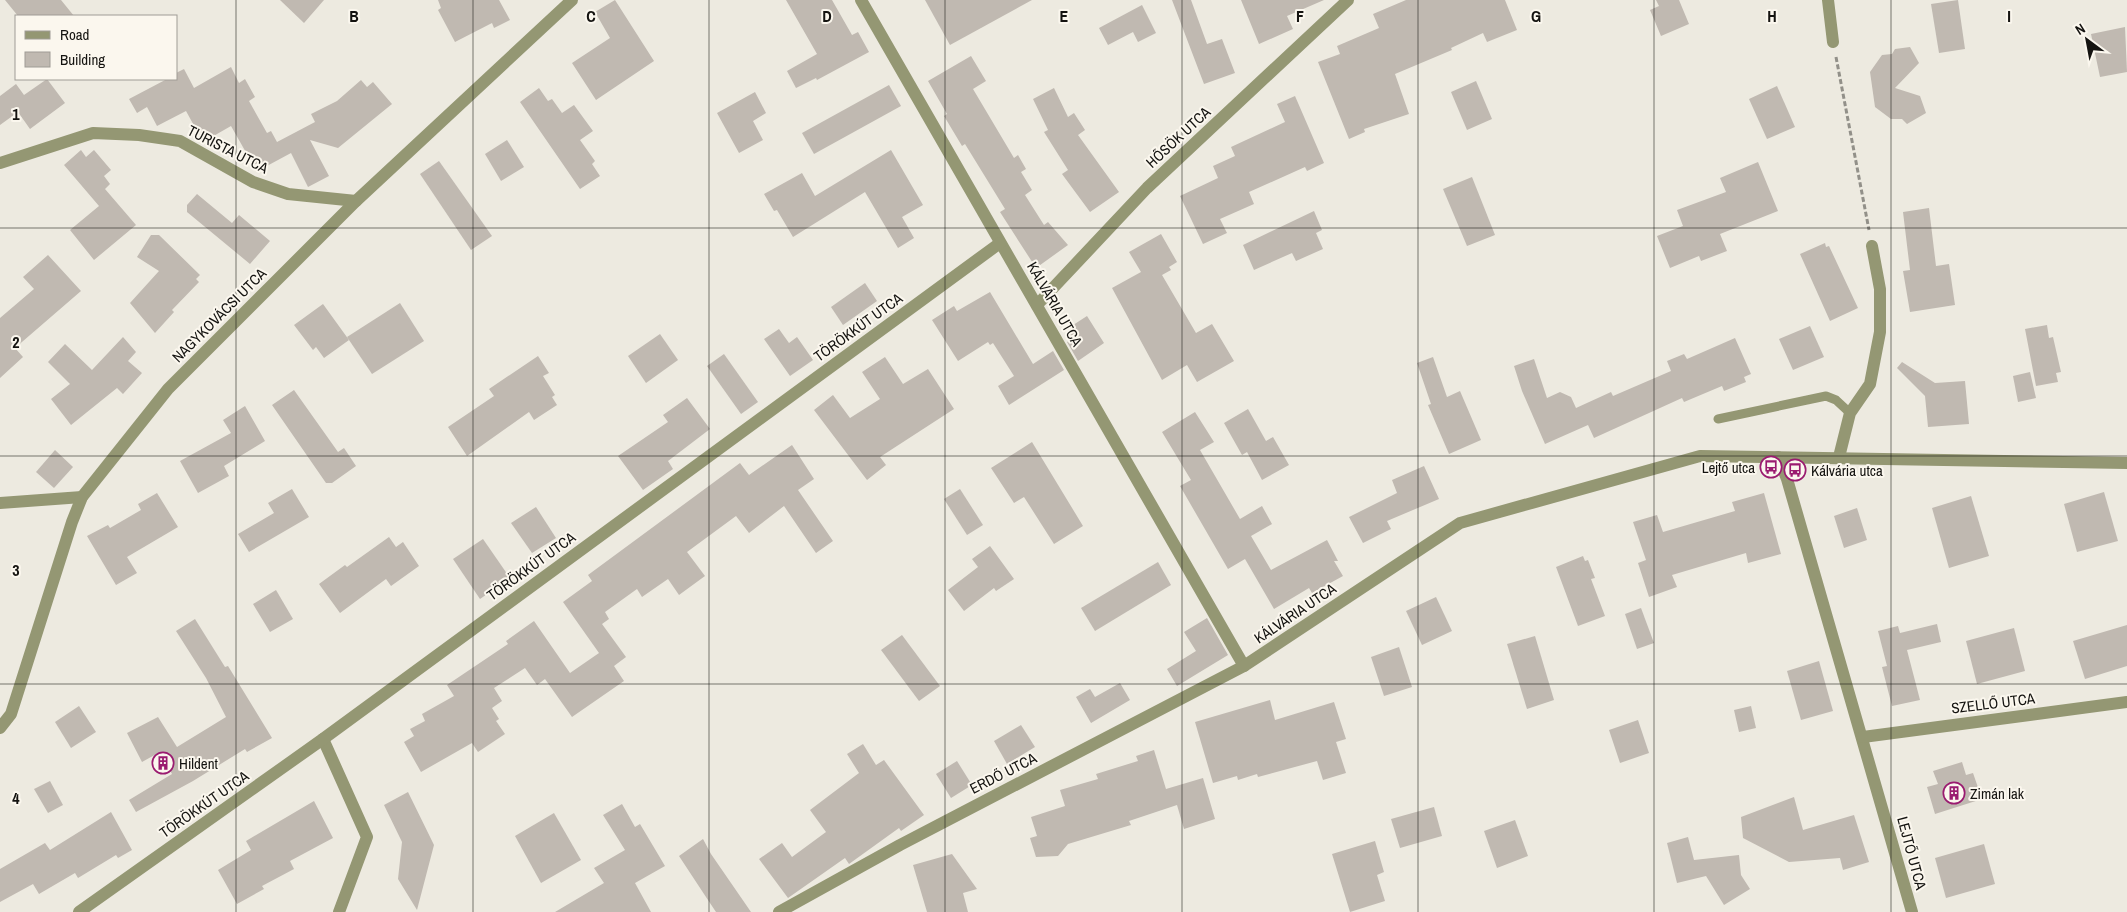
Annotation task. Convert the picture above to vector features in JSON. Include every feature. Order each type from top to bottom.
[{"type":"street","name":"NAGYKOVÁCSI UTCA","points":[[0,728],[10,714],[69,531],[82,497],[168,389],[356,201],[572,0]]},
{"type":"street","name":"KÁLVÁRIA UTCA","points":[[861,0],[1244,666],[1460,523],[1700,456],[2127,463]]},
{"type":"street","name":"HŐSÖK UTCA","points":[[1037,305],[1147,188],[1348,0]]},
{"type":"street","points":[[1828,0],[1833,42]]},
{"type":"street","name":"TURISTA UTCA","points":[[0,163],[93,133],[139,135],[180,142],[253,182],[288,194],[356,201]]},
{"type":"street","name":"TÖRÖKKÚT UTCA","points":[[79,912],[323,739],[1000,243]]},
{"type":"street","points":[[1838,457],[1850,413],[1870,384],[1880,332],[1880,289],[1872,246]]},
{"type":"street","name":"KÁLVÁRIA UTCA","points":[[2104,463],[2127,453]]},
{"type":"street","name":"LEJTŐ UTCA","points":[[1778,457],[1787,479],[1863,737],[1912,912]]},
{"type":"street","points":[[0,503],[82,497]]},
{"type":"street","name":"ERDŐ UTCA","points":[[779,912],[900,845],[1244,666]]},
{"type":"street","name":"SZELLŐ UTCA","points":[[1863,737],[2127,702]]},
{"type":"street","points":[[323,739],[367,837],[338,912]]},
{"type":"lane","points":[[1718,419],[1826,396],[1836,400],[1850,413]]},
{"type":"path","points":[[1833,42],[1872,246]]},
{"type":"building","points":[[5,0],[61,0],[73,15],[17,15]]},
{"type":"building","points":[[280,0],[324,0],[304,23]]},
{"type":"building","points":[[438,0],[499,0],[510,20],[494,28],[492,23],[455,42],[438,10],[441,8]]},
{"type":"building","points":[[615,0],[654,61],[596,100],[572,63],[610,38],[595,12]]},
{"type":"building","points":[[786,0],[832,0],[852,35],[858,32],[869,52],[817,80],[816,78],[796,88],[787,71],[817,54]]},
{"type":"building","points":[[925,0],[1032,0],[950,45]]},
{"type":"building","points":[[1172,0],[1191,0],[1207,44],[1222,39],[1235,73],[1204,84]]},
{"type":"building","points":[[1241,0],[1324,0],[1287,16],[1293,29],[1259,44]]},
{"type":"building","points":[[1406,0],[1505,0],[1517,30],[1487,42],[1483,33],[1451,48],[1452,50],[1395,74],[1409,114],[1364,129],[1365,132],[1349,139],[1318,62],[1340,54],[1337,46],[1379,28],[1373,14]]},
{"type":"building","points":[[1656,0],[1679,0],[1689,24],[1661,36],[1650,10],[1659,6]]},
{"type":"building","points":[[1958,0],[1965,49],[1939,53],[1931,4]]},
{"type":"building","points":[[1142,5],[1156,33],[1138,42],[1133,32],[1108,45],[1099,28]]},
{"type":"building","points":[[2125,27],[2127,72],[2100,77],[2091,34]]},
{"type":"building","points":[[1910,47],[1919,63],[1895,88],[1920,96],[1926,113],[1907,124],[1902,119],[1891,119],[1875,107],[1870,72],[1882,55],[1892,54],[1895,49]]},
{"type":"building","points":[[971,56],[986,81],[973,89],[1014,158],[1018,155],[1026,169],[1021,172],[1032,190],[1025,195],[1044,225],[1048,222],[1068,245],[1036,268],[1000,212],[1005,209],[965,144],[962,146],[944,116],[947,114],[928,81]]},
{"type":"building","points":[[231,67],[239,83],[245,79],[255,97],[249,101],[267,133],[271,131],[277,142],[315,122],[311,114],[337,101],[361,80],[367,87],[373,82],[392,104],[338,148],[310,140],[329,176],[308,187],[291,153],[265,167],[252,163],[231,126],[203,142],[186,111],[157,126],[147,107],[137,113],[129,99],[165,80],[178,80],[178,72],[184,69],[194,88]]},
{"type":"building","points":[[48,80],[65,103],[30,129],[18,112],[0,125],[0,96],[16,84],[24,95]]},
{"type":"building","points":[[1476,81],[1492,119],[1467,130],[1451,92]]},
{"type":"building","points":[[889,85],[901,106],[814,154],[802,133]]},
{"type":"building","points":[[1777,86],[1795,127],[1767,139],[1749,99]]},
{"type":"building","points":[[539,88],[548,101],[552,99],[562,113],[574,105],[593,131],[580,140],[595,161],[592,164],[600,176],[580,189],[520,102]]},
{"type":"building","points":[[1054,88],[1068,117],[1074,113],[1085,130],[1078,135],[1119,192],[1090,212],[1062,174],[1068,170],[1044,132],[1048,130],[1033,99]]},
{"type":"building","points":[[755,92],[766,113],[753,121],[763,140],[739,153],[717,113]]},
{"type":"building","points":[[1295,96],[1324,163],[1307,171],[1305,167],[1249,192],[1254,204],[1220,219],[1227,233],[1203,244],[1180,196],[1218,178],[1213,166],[1235,156],[1231,147],[1285,122],[1277,104]]},
{"type":"building","points":[[507,140],[524,167],[501,181],[485,154]]},
{"type":"building","points":[[81,150],[86,157],[94,150],[111,170],[104,176],[110,184],[105,189],[136,225],[94,260],[70,230],[99,206],[64,165]]},
{"type":"building","points":[[891,150],[923,205],[902,217],[914,238],[898,248],[865,192],[793,237],[777,210],[774,211],[764,194],[802,173],[815,196]]},
{"type":"building","points":[[439,161],[492,236],[471,250],[420,174]]},
{"type":"building","points":[[1758,162],[1778,211],[1720,234],[1727,251],[1701,261],[1699,256],[1670,268],[1657,236],[1683,226],[1677,210],[1726,192],[1720,178]]},
{"type":"building","points":[[1472,177],[1495,235],[1467,246],[1443,189]]},
{"type":"building","points":[[197,194],[232,223],[239,215],[270,241],[250,264],[187,212],[187,205]]},
{"type":"building","points":[[1929,208],[1936,266],[1949,264],[1955,305],[1910,312],[1903,271],[1910,270],[1903,212]]},
{"type":"building","points":[[1314,211],[1322,230],[1316,233],[1323,249],[1296,261],[1292,253],[1254,270],[1243,245]]},
{"type":"building","points":[[1161,234],[1177,262],[1169,267],[1171,270],[1162,275],[1196,333],[1212,324],[1234,361],[1197,382],[1187,365],[1162,380],[1112,288],[1141,272],[1129,252]]},
{"type":"building","points":[[151,235],[159,235],[200,275],[196,279],[199,282],[172,310],[174,312],[155,333],[130,303],[159,271],[137,257]]},
{"type":"building","points":[[1825,243],[1826,247],[1829,246],[1858,308],[1830,321],[1800,254]]},
{"type":"building","points":[[48,255],[81,291],[15,348],[23,357],[0,378],[0,318],[34,289],[23,277]]},
{"type":"building","points":[[865,283],[877,301],[843,325],[831,307]]},
{"type":"building","points":[[990,292],[1033,364],[1053,351],[1064,370],[1009,405],[998,386],[1014,376],[993,343],[990,345],[988,342],[958,361],[932,320],[954,306],[957,311]]},
{"type":"building","points":[[400,303],[424,341],[372,374],[347,337]]},
{"type":"building","points":[[323,304],[349,340],[324,358],[316,347],[313,350],[294,325]]},
{"type":"building","points":[[1087,316],[1104,343],[1078,361],[1067,342],[1073,339],[1067,329]]},
{"type":"building","points":[[2047,325],[2049,338],[2053,337],[2061,372],[2056,373],[2058,382],[2036,386],[2025,329]]},
{"type":"building","points":[[1810,326],[1824,357],[1793,370],[1779,339]]},
{"type":"building","points":[[779,329],[789,343],[797,337],[813,360],[790,376],[764,339]]},
{"type":"building","points":[[660,334],[678,360],[646,383],[628,356]]},
{"type":"building","points":[[123,337],[136,352],[128,361],[142,373],[123,394],[117,388],[71,425],[51,399],[70,384],[48,362],[65,344],[92,370]]},
{"type":"building","points":[[1735,338],[1751,374],[1744,377],[1746,382],[1724,391],[1722,386],[1684,402],[1682,398],[1594,438],[1588,425],[1545,444],[1522,391],[1514,366],[1534,359],[1547,398],[1560,392],[1571,397],[1576,408],[1611,392],[1613,396],[1671,371],[1667,361],[1684,354],[1687,359]]},
{"type":"building","points":[[724,354],[758,402],[741,414],[707,366]]},
{"type":"building","points":[[538,356],[549,373],[543,376],[555,395],[552,397],[557,405],[534,420],[529,412],[467,456],[448,427],[494,396],[489,389]]},
{"type":"building","points":[[885,357],[903,384],[928,369],[954,409],[880,457],[886,465],[867,480],[814,410],[833,395],[850,418],[880,399],[862,372]]},
{"type":"building","points":[[1433,357],[1447,397],[1460,391],[1481,440],[1449,454],[1428,405],[1431,404],[1417,363]]},
{"type":"building","points":[[1902,362],[1935,383],[1965,381],[1969,424],[1928,427],[1925,396],[1897,368]]},
{"type":"building","points":[[2030,372],[2036,398],[2018,402],[2013,376]]},
{"type":"building","points":[[294,390],[338,452],[344,448],[356,466],[332,483],[326,483],[272,405]]},
{"type":"building","points":[[687,398],[710,429],[668,461],[673,469],[643,490],[618,456],[668,422],[663,415]]},
{"type":"building","points":[[245,406],[265,441],[224,466],[229,476],[198,493],[180,461],[231,433],[223,420]]},
{"type":"building","points":[[1248,409],[1266,441],[1273,437],[1289,465],[1262,480],[1247,452],[1242,455],[1224,423]]},
{"type":"building","points":[[1195,412],[1214,442],[1200,450],[1240,519],[1262,506],[1272,524],[1251,536],[1271,570],[1327,540],[1338,561],[1334,561],[1343,576],[1312,593],[1309,588],[1274,609],[1245,559],[1228,569],[1180,486],[1191,480],[1162,432]]},
{"type":"building","points":[[1032,442],[1083,526],[1054,544],[1024,497],[1014,503],[991,468]]},
{"type":"building","points":[[792,445],[814,479],[798,490],[833,541],[816,553],[784,506],[749,533],[736,516],[687,552],[705,576],[679,595],[668,579],[642,597],[637,589],[605,612],[609,619],[602,624],[626,657],[614,666],[624,681],[572,717],[545,679],[537,685],[525,668],[494,688],[502,701],[492,708],[499,719],[496,721],[505,734],[478,752],[472,743],[421,772],[404,742],[414,736],[410,729],[425,721],[422,714],[454,696],[447,685],[508,644],[506,641],[534,621],[570,673],[599,653],[563,602],[592,581],[588,575],[740,463],[749,475]]},
{"type":"building","points":[[55,450],[73,467],[54,488],[36,472]]},
{"type":"building","points":[[1424,466],[1439,499],[1387,521],[1391,529],[1363,543],[1349,517],[1397,493],[1392,480]]},
{"type":"building","points":[[292,489],[309,517],[249,552],[238,534],[274,513],[268,503]]},
{"type":"building","points":[[960,489],[983,525],[967,535],[944,499]]},
{"type":"building","points":[[2104,492],[2118,541],[2077,552],[2064,504]]},
{"type":"building","points":[[157,493],[178,527],[127,557],[137,573],[116,585],[87,536],[108,525],[110,528],[141,510],[138,504]]},
{"type":"building","points":[[1764,493],[1781,554],[1748,563],[1746,553],[1672,575],[1677,587],[1649,597],[1638,563],[1646,560],[1633,522],[1657,515],[1663,532],[1735,511],[1732,502]]},
{"type":"building","points":[[1971,496],[1989,556],[1949,568],[1932,508]]},
{"type":"building","points":[[536,507],[556,538],[532,553],[511,523]]},
{"type":"building","points":[[1857,508],[1867,540],[1844,548],[1834,516]]},
{"type":"building","points":[[389,537],[396,547],[403,542],[419,566],[391,586],[386,579],[340,613],[319,584]]},
{"type":"building","points":[[483,539],[510,578],[480,599],[453,559]]},
{"type":"building","points":[[990,546],[1014,579],[996,591],[994,588],[964,611],[948,590],[978,567],[972,559]]},
{"type":"building","points":[[1583,556],[1585,561],[1588,560],[1595,578],[1591,579],[1605,616],[1578,626],[1556,567]]},
{"type":"building","points":[[1158,562],[1171,585],[1095,631],[1081,608]]},
{"type":"building","points":[[276,590],[293,619],[270,632],[253,604]]},
{"type":"building","points":[[1436,597],[1452,631],[1422,645],[1406,611]]},
{"type":"building","points":[[1641,608],[1654,643],[1637,649],[1625,614]]},
{"type":"building","points":[[1207,618],[1228,655],[1177,686],[1167,669],[1196,651],[1184,632]]},
{"type":"building","points":[[195,619],[225,667],[228,666],[272,738],[247,752],[245,749],[193,781],[136,812],[129,800],[172,774],[160,752],[142,762],[127,733],[158,717],[177,747],[226,717],[206,678],[176,631]]},
{"type":"building","points":[[1937,624],[1941,642],[1907,650],[1920,700],[1892,706],[1882,667],[1887,666],[1878,631],[1898,626],[1900,633]]},
{"type":"building","points":[[2127,625],[2127,666],[2085,679],[2073,641]]},
{"type":"building","points":[[2014,628],[2025,671],[1977,684],[1966,641]]},
{"type":"building","points":[[902,635],[940,686],[919,701],[881,650]]},
{"type":"building","points":[[1535,636],[1554,700],[1527,709],[1507,644]]},
{"type":"building","points":[[1399,647],[1412,687],[1384,696],[1371,657]]},
{"type":"building","points":[[1819,661],[1833,711],[1801,720],[1787,671]]},
{"type":"building","points":[[1120,683],[1130,700],[1091,723],[1076,697],[1090,689],[1095,697]]},
{"type":"building","points":[[1270,700],[1275,720],[1334,702],[1346,739],[1336,742],[1346,773],[1323,780],[1317,761],[1258,777],[1257,774],[1238,780],[1237,776],[1213,783],[1195,722]]},
{"type":"building","points":[[79,706],[96,732],[71,748],[55,722]]},
{"type":"building","points":[[1751,706],[1756,728],[1739,732],[1734,710]]},
{"type":"building","points":[[1638,720],[1649,753],[1620,763],[1609,730]]},
{"type":"building","points":[[1021,725],[1035,747],[1007,764],[994,741]]},
{"type":"building","points":[[863,744],[876,765],[884,760],[924,815],[901,831],[899,828],[849,864],[845,858],[788,898],[759,859],[782,843],[792,857],[826,832],[810,810],[859,773],[847,754]]},
{"type":"building","points":[[1154,750],[1166,789],[1203,778],[1215,819],[1184,829],[1177,805],[1129,821],[1131,825],[1068,844],[1058,856],[1036,857],[1030,838],[1037,836],[1031,817],[1065,806],[1060,790],[1098,779],[1096,774],[1138,761],[1136,756]]},
{"type":"building","points":[[957,761],[972,785],[951,798],[936,774]]},
{"type":"building","name":"Zimán lak","points":[[1962,762],[1966,775],[1973,773],[1982,799],[1935,814],[1927,787],[1938,784],[1933,771]]},
{"type":"building","points":[[50,781],[63,805],[48,813],[34,789]]},
{"type":"building","points":[[408,792],[434,845],[417,910],[398,879],[402,842],[384,805]]},
{"type":"building","points":[[1794,797],[1803,830],[1854,815],[1869,862],[1843,870],[1840,858],[1789,862],[1743,838],[1741,817]]},
{"type":"building","points":[[314,801],[333,838],[290,861],[294,869],[262,886],[264,889],[237,904],[218,870],[251,850],[246,841]]},
{"type":"building","points":[[622,804],[635,827],[640,824],[665,866],[635,883],[651,912],[555,912],[604,883],[594,868],[625,850],[603,815]]},
{"type":"building","points":[[1434,807],[1442,836],[1400,848],[1391,819]]},
{"type":"building","points":[[111,812],[132,850],[118,858],[116,855],[78,878],[75,873],[39,894],[33,884],[0,902],[0,869],[45,843],[50,850]]},
{"type":"building","points":[[554,813],[581,860],[541,883],[515,836]]},
{"type":"building","points":[[1515,820],[1528,856],[1497,868],[1484,831]]},
{"type":"building","points":[[1688,837],[1694,860],[1739,855],[1741,875],[1750,889],[1724,905],[1706,876],[1677,883],[1667,843]]},
{"type":"building","points":[[703,839],[711,854],[751,912],[716,912],[679,856]]},
{"type":"building","points":[[1375,841],[1384,872],[1377,875],[1385,901],[1350,912],[1332,854]]},
{"type":"building","points":[[1984,844],[1995,884],[1946,898],[1935,858]]},
{"type":"building","points":[[952,854],[977,889],[963,893],[968,912],[927,912],[913,865]]},
{"type":"place","name":"Lejtő utca","points":[[1771,467]]},
{"type":"place","name":"Kálvária utca","points":[[1795,470]]},
{"type":"place","name":"Hildent","points":[[163,763]]},
{"type":"place","name":"Zimán lak","points":[[1954,793]]}]
